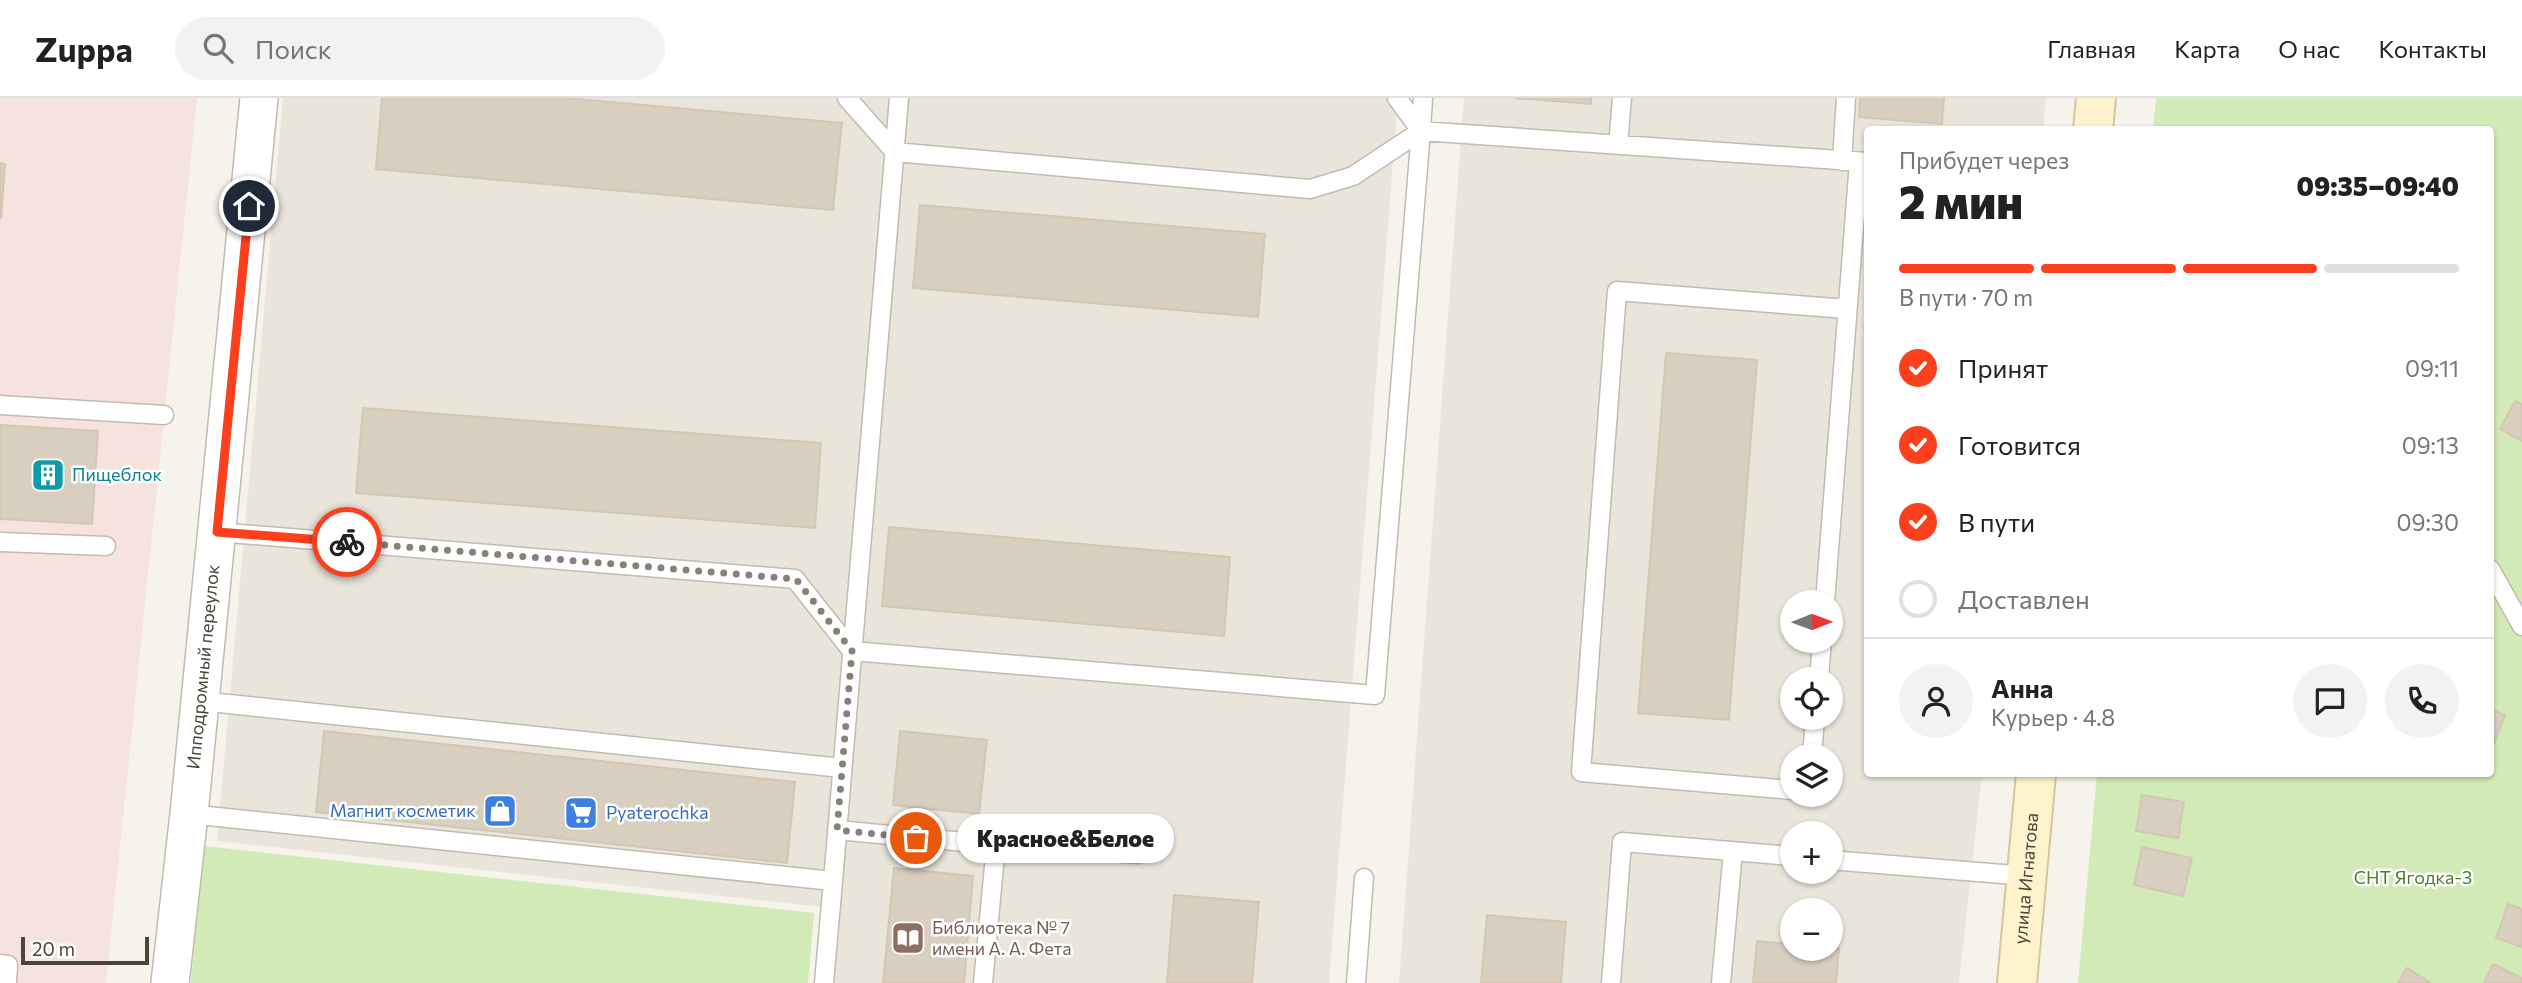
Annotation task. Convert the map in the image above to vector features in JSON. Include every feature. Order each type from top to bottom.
[{"type":"main road","points":[[2093,126],[2096,98]]},
{"type":"main road","name":"улица Игнатова","points":[[2017,983],[2036,777]]},
{"type":"street","name":"Ипподромный переулок","points":[[170,983],[259,98]]},
{"type":"lane","points":[[847,98],[895,152],[1310,189],[1353,176],[1421,131],[1856,162]]},
{"type":"lane","points":[[824,983],[899,98]]},
{"type":"lane","points":[[1397,98],[1421,131]]},
{"type":"lane","points":[[217,532],[796,579],[852,651],[1375,695],[1423,98]]},
{"type":"lane","points":[[1618,145],[1622,98]]},
{"type":"lane","points":[[1826,590],[1856,162],[1846,98]]},
{"type":"lane","points":[[1780,789],[1580,772],[1617,292],[1847,309]]},
{"type":"lane","points":[[0,405],[164,415]]},
{"type":"lane","points":[[0,542],[106,546]]},
{"type":"lane","points":[[2494,576],[2522,626]]},
{"type":"lane","points":[[200,701],[842,768]]},
{"type":"lane","points":[[189,814],[833,881]]},
{"type":"lane","points":[[837,830],[996,845],[1138,854]]},
{"type":"lane","points":[[1611,983],[1622,842],[1780,855]]},
{"type":"lane","points":[[983,983],[996,845]]},
{"type":"lane","points":[[1721,983],[1733,851]]},
{"type":"lane","points":[[1843,861],[2027,876]]},
{"type":"lane","points":[[1356,983],[1364,878]]},
{"type":"lane","points":[[0,964],[8,965],[7,983]]},
{"type":"shaded area","points":[[0,98],[197,98],[106,983],[0,983]]},
{"type":"shaded area","points":[[283,98],[1398,98],[1329,983],[814,983],[821,907],[217,841]]},
{"type":"shaded area","points":[[1464,98],[2046,98],[2043,126],[1864,126],[1864,777],[1982,777],[1959,983],[1399,983]]},
{"type":"green space","name":"СНТ Ягодка-3","points":[[2156,98],[2522,98],[2522,983],[2078,983],[2097,777],[2494,777],[2494,126],[2153,126]]},
{"type":"green space","points":[[203,846],[814,913],[808,983],[191,983]]},
{"type":"building","points":[[382,98],[567,98],[842,123],[833,210],[376,169]]},
{"type":"building","points":[[1514,98],[1591,98],[1591,104]]},
{"type":"building","points":[[1860,98],[1944,98],[1942,124],[1859,117]]},
{"type":"building","points":[[0,163],[5,164],[1,218],[0,218]]},
{"type":"building","points":[[920,205],[1265,234],[1258,317],[913,288]]},
{"type":"building","points":[[1666,353],[1757,360],[1729,720],[1638,713]]},
{"type":"building","points":[[2515,401],[2522,404],[2522,441],[2500,429]]},
{"type":"building","points":[[363,408],[821,443],[815,528],[356,493]]},
{"type":"building","name":"Пищеблок","points":[[0,425],[98,431],[92,524],[0,519]]},
{"type":"building","points":[[889,527],[1230,557],[1224,636],[882,606]]},
{"type":"building","points":[[2494,711],[2505,715],[2494,744]]},
{"type":"building","points":[[324,731],[795,782],[787,863],[316,812]]},
{"type":"building","points":[[900,731],[987,740],[979,814],[893,805]]},
{"type":"building","points":[[2142,795],[2184,802],[2178,838],[2136,831]]},
{"type":"building","points":[[2142,847],[2192,858],[2183,896],[2134,885]]},
{"type":"building","points":[[894,868],[973,876],[964,983],[883,983]]},
{"type":"building","points":[[1174,895],[1259,902],[1252,983],[1167,983]]},
{"type":"building","points":[[2508,904],[2522,909],[2522,947],[2496,938]]},
{"type":"building","points":[[1487,915],[1566,922],[1561,983],[1481,983]]},
{"type":"building","points":[[1757,941],[1780,943],[1780,961],[1838,961],[1836,983],[1753,983]]},
{"type":"building","points":[[2493,964],[2522,978],[2522,983],[2484,983]]},
{"type":"building","points":[[2407,968],[2431,983],[2398,983]]},
{"type":"way so far","points":[[347,542],[796,579],[852,651],[837,830],[916,838]]},
{"type":"place","name":"Пищеблок","points":[[48,475]]},
{"type":"place","name":"Магнит косметик","points":[[500,811]]},
{"type":"place","name":"Pyaterochka","points":[[581,813]]},
{"type":"place","name":"Красное&Белое","points":[[916,838]]},
{"type":"place","name":"Библиотека № 7 имени А. А. Фета","points":[[908,938]]},
{"type":"route","points":[[249,206],[217,532],[347,542]]}]
